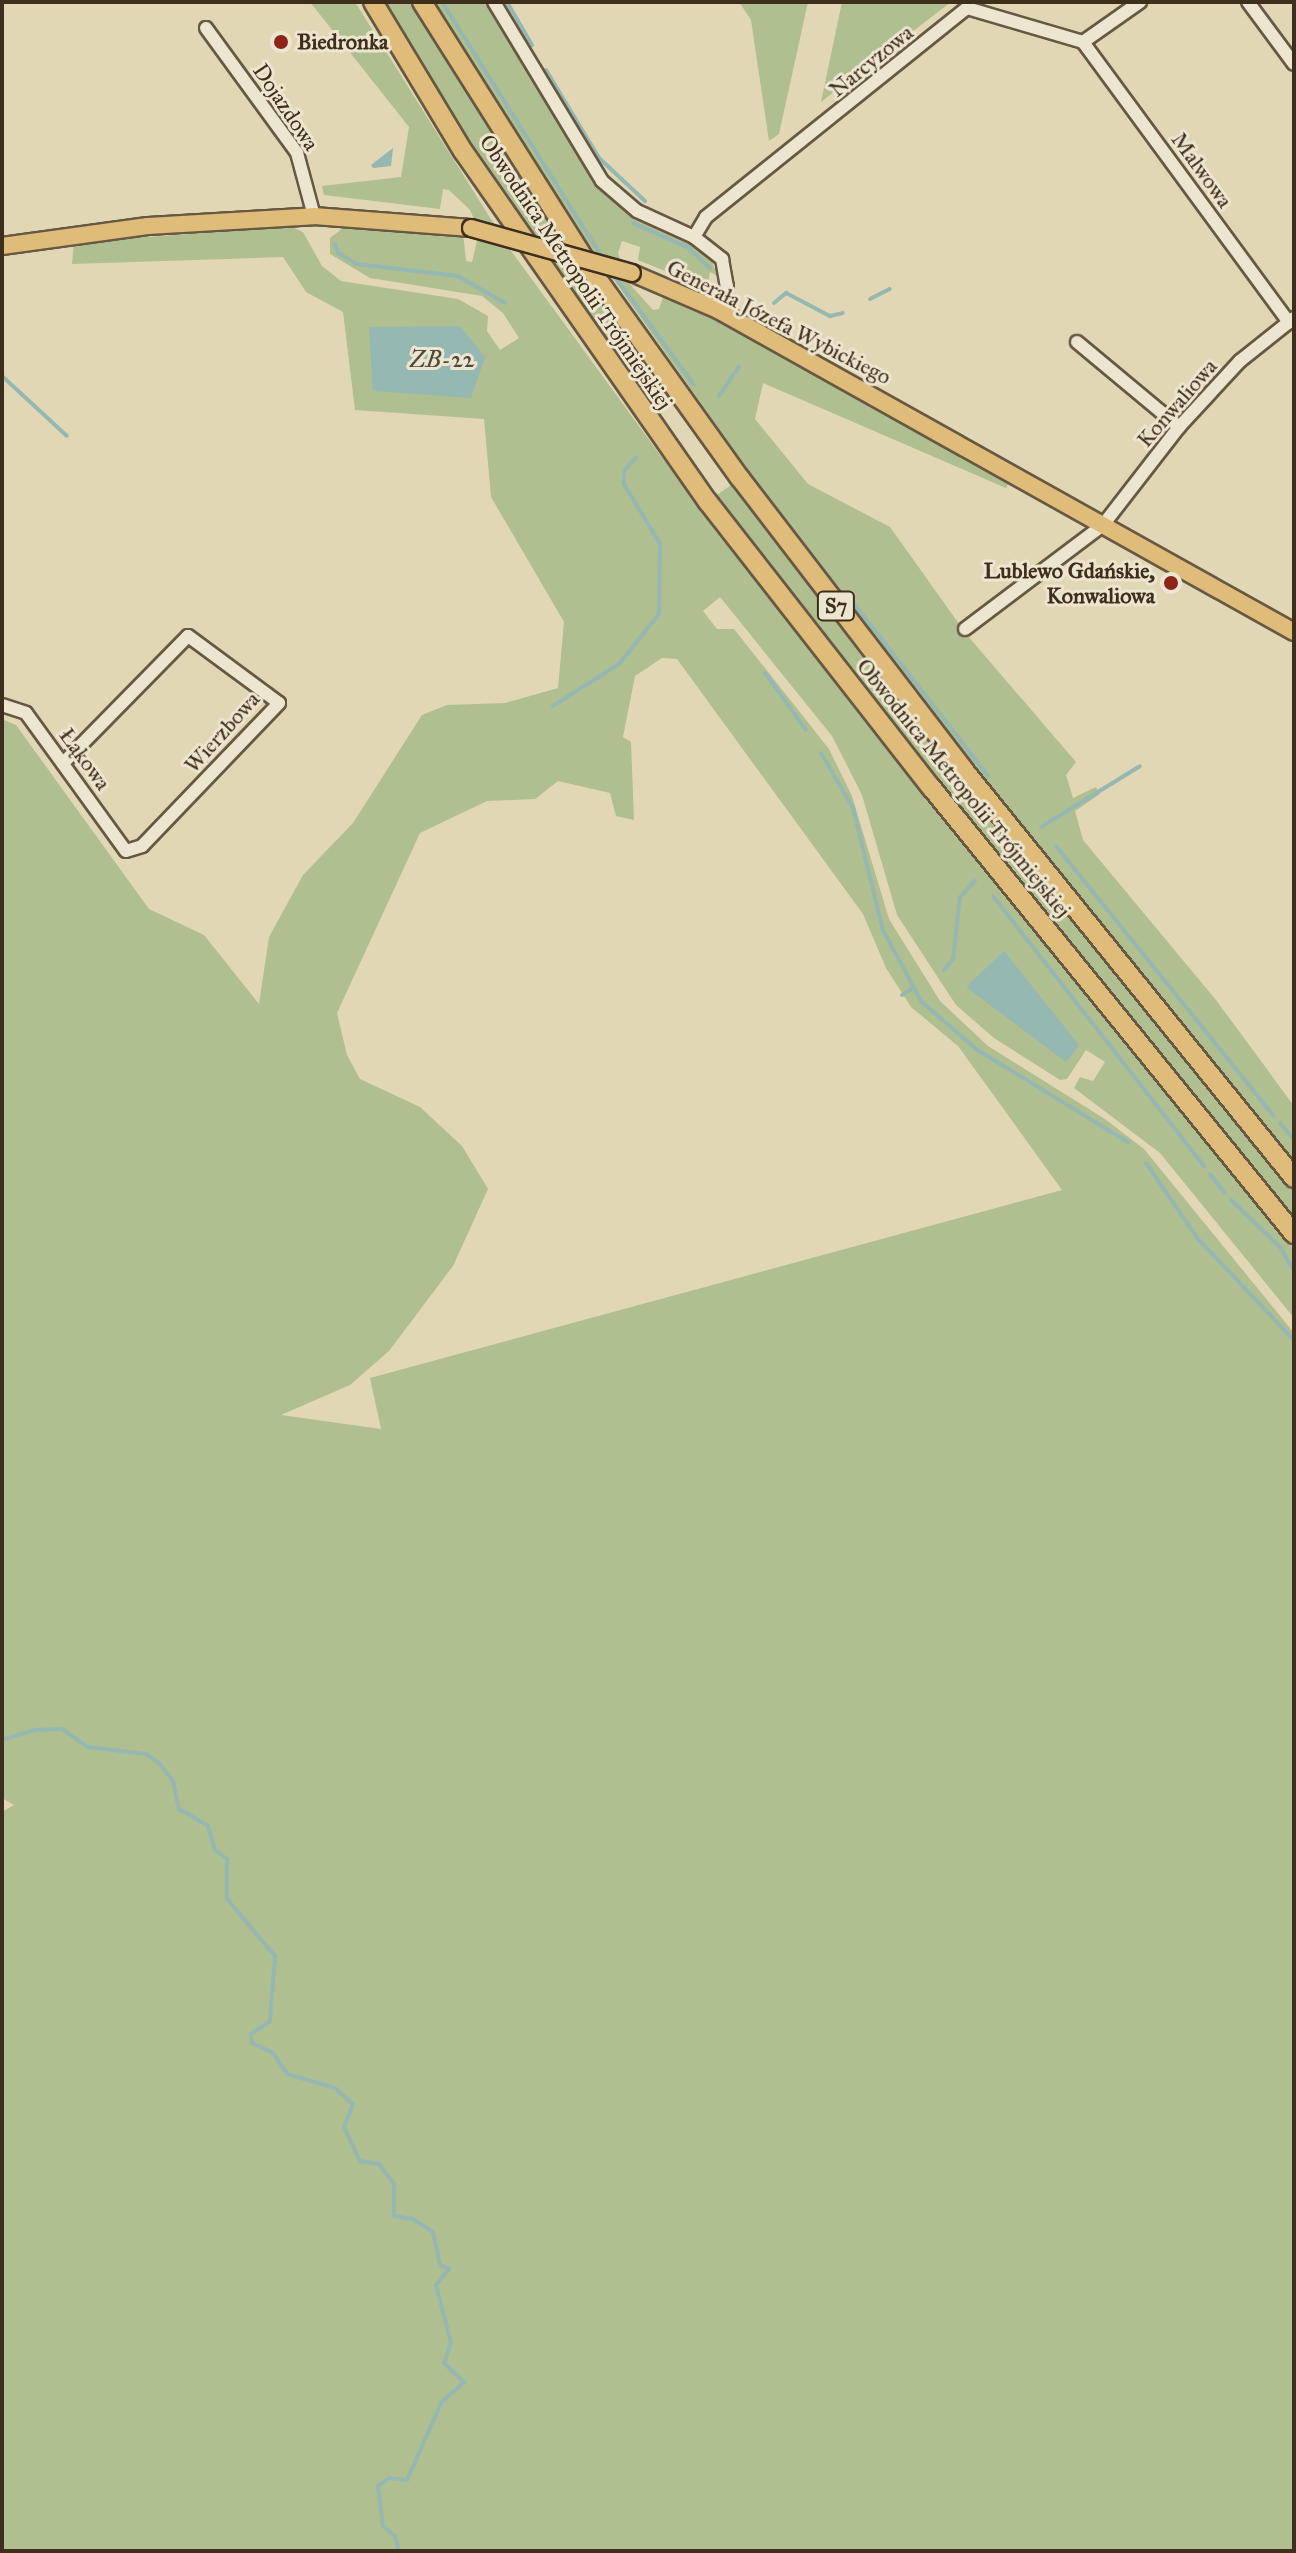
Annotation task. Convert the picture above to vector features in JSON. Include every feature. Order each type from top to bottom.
[{"type":"highway","name":"Obwodnica Metropolii Trójmiejskiej","points":[[373,2],[471,164],[708,502],[931,787],[1294,1234]]},
{"type":"highway","name":"Obwodnica Metropolii Trójmiejskiej","points":[[422,2],[593,273],[740,478],[963,769],[1294,1178]]},
{"type":"main road","name":"Generała Józefa Wybickiego","points":[[2,246],[148,226],[314,216],[471,228],[632,273],[718,310],[1294,632]]},
{"type":"street","points":[[494,2],[602,181],[637,211],[694,237],[722,259],[728,276],[718,310]]},
{"type":"street","points":[[1083,42],[1140,2]]},
{"type":"street","points":[[1248,2],[1294,64]]},
{"type":"street","name":"Narcyzowa","points":[[694,237],[706,217],[967,8],[1083,42]]},
{"type":"street","name":"Dojazdowa","points":[[206,28],[297,153],[314,216]]},
{"type":"street","name":"Malwowa","points":[[1083,42],[1292,320]]},
{"type":"street","name":"Konwaliowa","points":[[965,629],[1103,525],[1179,427],[1240,361],[1292,320]]},
{"type":"street","points":[[1077,342],[1179,427]]},
{"type":"street","name":"Wierzbowa","points":[[63,763],[188,636],[279,703],[142,846],[126,851]]},
{"type":"street","name":"Łąkowa","points":[[2,705],[23,709],[126,851]]},
{"type":"green space","points":[[310,2],[355,2],[509,248],[677,478],[860,716],[1294,1250],[1294,1318],[1160,1153],[1074,1088],[1080,1077],[1093,1081],[1105,1062],[1086,1050],[1067,1079],[1060,1080],[994,1038],[956,1005],[897,915],[862,795],[832,736],[720,597],[703,611],[717,629],[734,629],[829,749],[852,796],[889,919],[940,1001],[988,1046],[1105,1119],[1144,1149],[1294,1333],[1294,2551],[2,2551],[2,1812],[14,1805],[2,1798],[2,719],[16,725],[149,909],[204,935],[259,1004],[269,937],[303,875],[353,823],[422,715],[447,705],[505,703],[558,688],[564,622],[491,497],[484,419],[355,410],[343,312],[306,292],[283,257],[72,264],[74,242],[292,227],[303,232],[322,266],[341,281],[458,299],[488,316],[487,331],[500,350],[519,338],[503,313],[482,296],[370,278],[330,254],[330,238],[343,228],[463,233],[466,261],[472,262],[477,241],[484,241],[470,210],[449,190],[443,189],[440,209],[324,195],[322,186],[401,177],[409,127]],"holes":[[[662,658],[677,659],[863,914],[886,968],[911,1007],[958,1046],[1062,1190],[370,1378],[381,1429],[281,1415],[350,1385],[389,1351],[453,1266],[488,1189],[462,1146],[420,1107],[360,1079],[347,1055],[337,1013],[420,833],[487,801],[535,799],[558,781],[610,793],[616,816],[634,820],[631,742],[623,737],[635,676]]]},
{"type":"green space","points":[[380,2],[413,2],[636,347],[615,362],[498,192]]},
{"type":"green space","points":[[435,2],[488,2],[596,182],[626,209],[685,238],[711,260],[718,276],[710,272],[708,284],[702,286],[638,260],[640,247],[622,241],[618,253],[628,282],[653,310],[659,309],[664,294],[696,307],[1011,479],[1006,488],[763,383],[755,419],[808,484],[890,527],[967,635],[1076,762],[1066,775],[1073,798],[1096,787],[1100,794],[1075,811],[1083,840],[1216,1000],[1294,1106],[1294,1160],[985,779],[765,494],[578,229]]},
{"type":"green space","points":[[739,2],[808,2],[779,134],[769,141],[751,20]]},
{"type":"green space","points":[[842,2],[951,2],[821,102]]},
{"type":"green space","points":[[734,483],[1093,943],[1294,1190],[1294,1221],[891,725],[714,497]]},
{"type":"water","points":[[393,148],[391,166],[373,168],[371,165]]},
{"type":"water","name":"ZB-22","points":[[460,326],[485,357],[471,398],[373,391],[369,327]]},
{"type":"water","points":[[1004,951],[1079,1045],[1066,1062],[966,987]]},
{"type":"waterway","points":[[442,2],[604,260]]},
{"type":"waterway","points":[[507,2],[532,45]]},
{"type":"waterway","points":[[546,70],[599,158],[645,201]]},
{"type":"waterway","points":[[633,223],[689,248],[710,268]]},
{"type":"waterway","points":[[335,244],[338,253],[356,264],[458,276],[505,303]]},
{"type":"waterway","points":[[613,274],[694,385]]},
{"type":"waterway","points":[[870,299],[890,289]]},
{"type":"waterway","points":[[774,303],[786,293],[830,316],[843,313]]},
{"type":"waterway","points":[[719,396],[739,366]]},
{"type":"waterway","points":[[2,376],[67,436]]},
{"type":"waterway","points":[[553,706],[619,664],[659,614],[660,544],[624,484],[624,471],[636,457]]},
{"type":"waterway","points":[[848,596],[988,776]]},
{"type":"waterway","points":[[765,673],[806,730]]},
{"type":"waterway","points":[[821,753],[853,808],[883,930],[921,1001],[976,1049],[1128,1142]]},
{"type":"waterway","points":[[1041,827],[1140,766]]},
{"type":"waterway","points":[[1056,846],[1274,1116]]},
{"type":"waterway","points":[[944,970],[953,959],[960,897],[975,881]]},
{"type":"waterway","points":[[993,896],[1204,1166]]},
{"type":"waterway","points":[[902,995],[912,989]]},
{"type":"waterway","points":[[1280,1123],[1292,1137]]},
{"type":"waterway","points":[[1146,1163],[1198,1239],[1294,1340]]},
{"type":"waterway","points":[[1210,1174],[1225,1193]]},
{"type":"waterway","points":[[1231,1200],[1280,1247],[1294,1270]]},
{"type":"waterway","points":[[2,1740],[34,1730],[62,1729],[88,1747],[146,1754],[159,1763],[173,1781],[179,1809],[208,1826],[215,1850],[227,1859],[227,1899],[275,1956],[270,2021],[251,2034],[252,2043],[273,2053],[287,2074],[335,2088],[353,2104],[344,2127],[360,2161],[379,2164],[394,2184],[394,2216],[413,2219],[433,2232],[440,2265],[449,2269],[436,2285],[451,2343],[444,2363],[464,2382],[441,2403],[407,2480],[389,2478],[378,2486],[383,2526],[395,2536],[399,2551]]},
{"type":"place","name":"Biedronka","points":[[281,42]]},
{"type":"place","name":"Lublewo Gdańskie, Konwaliowa","points":[[1171,583]]}]
